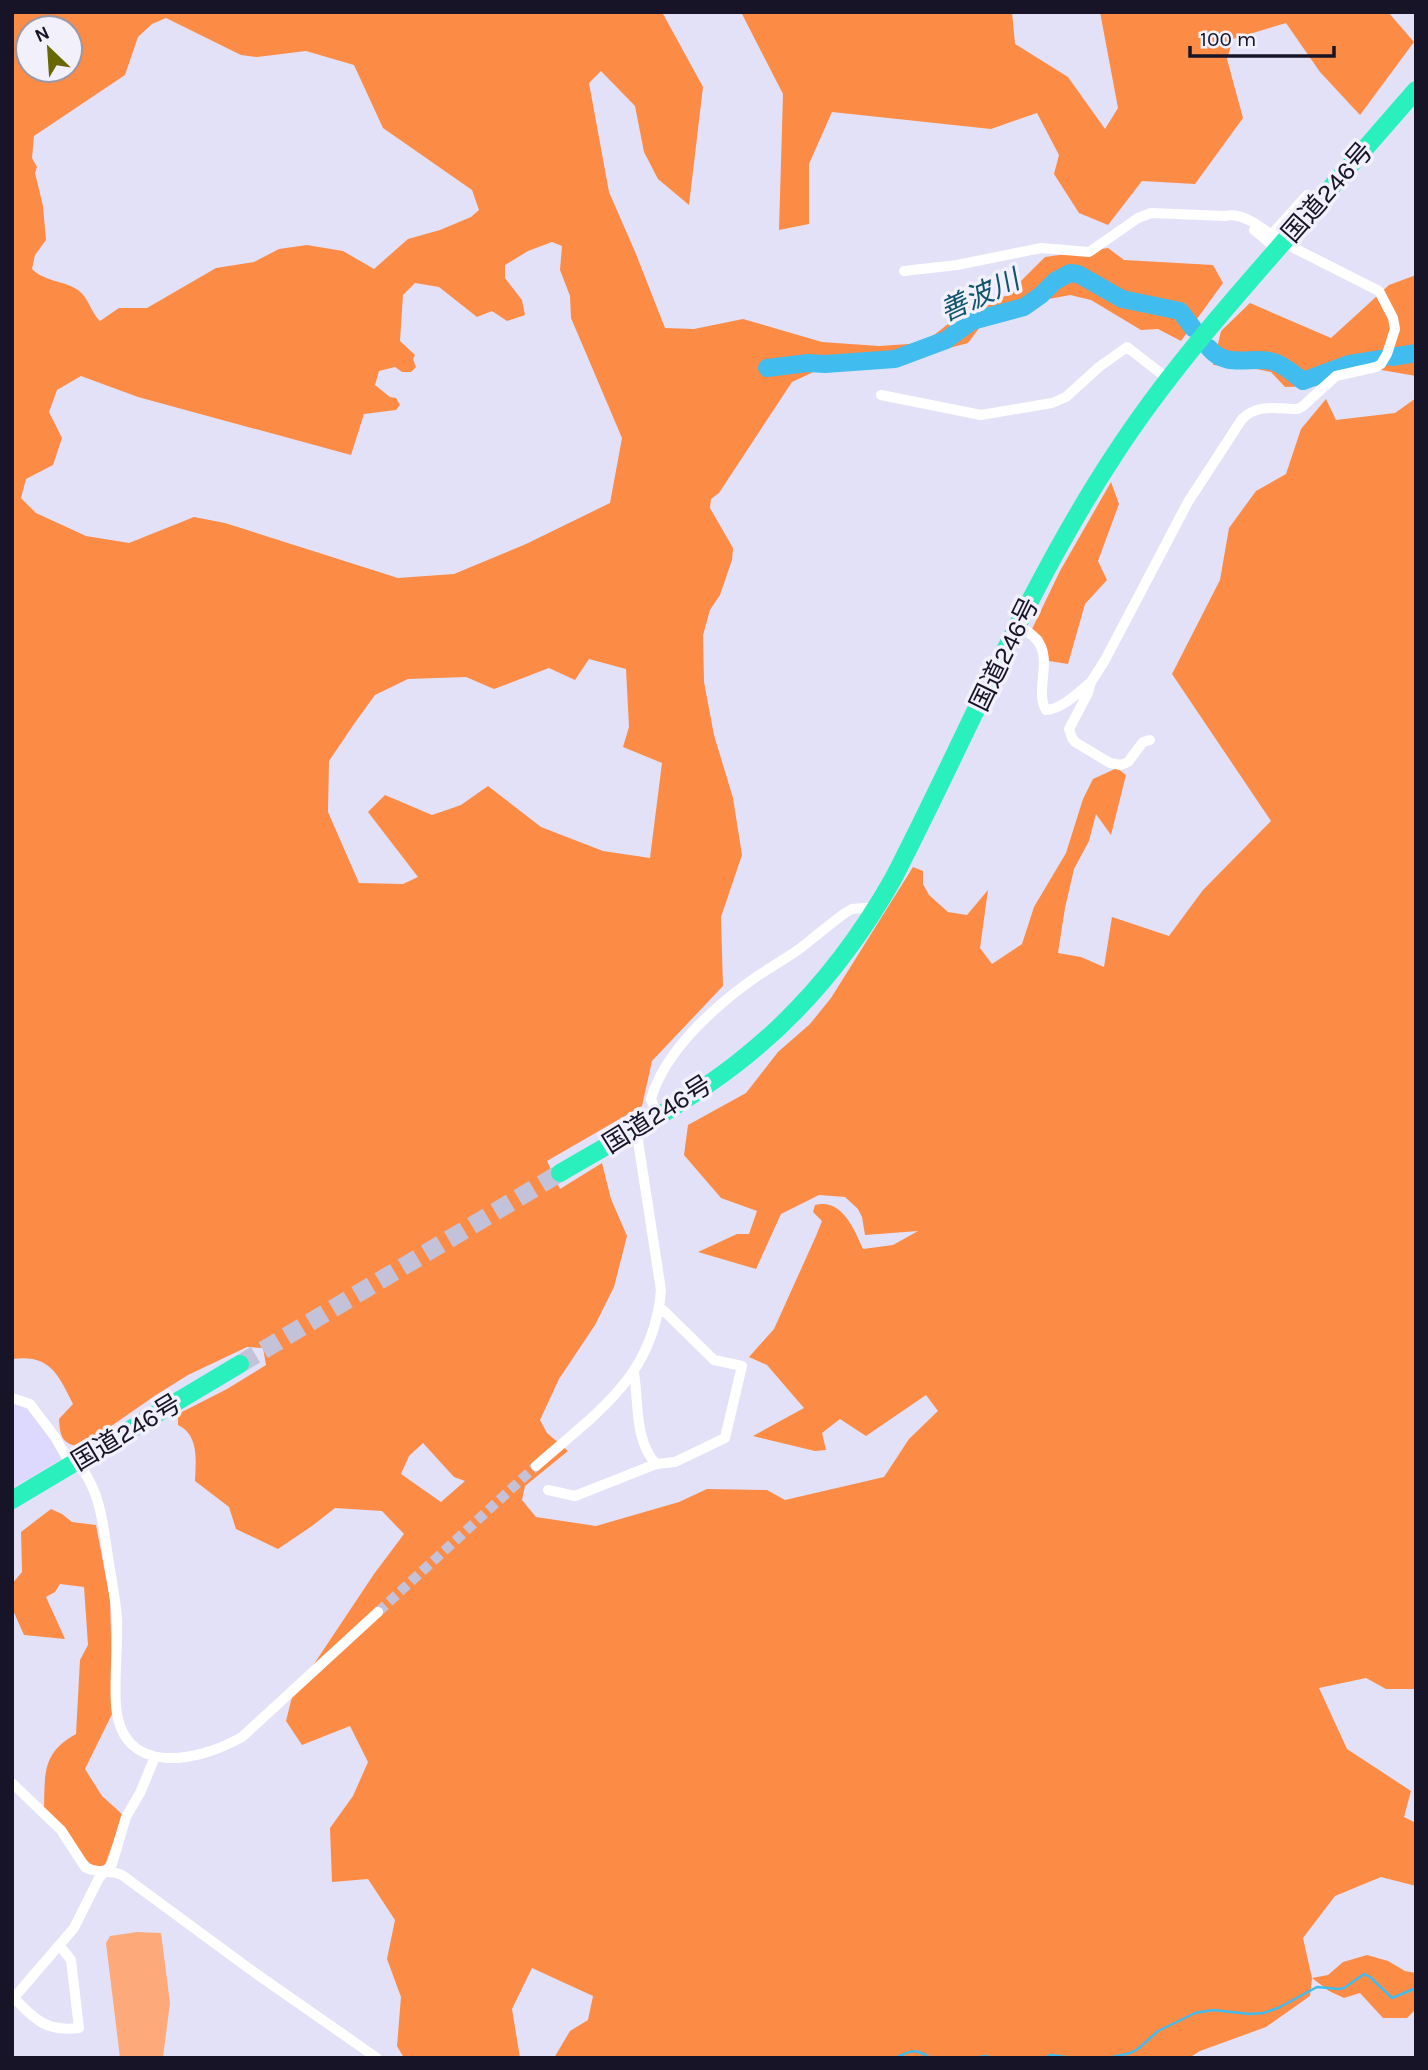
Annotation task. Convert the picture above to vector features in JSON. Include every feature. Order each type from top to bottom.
[{"type":"highway","name":"国道246号","points":[[560,1173],[715,1079],[766,1039],[840,961],[877,907],[907,852],[1018,625],[1079,510],[1134,425],[1200,338],[1279,242],[1321,200],[1416,90]]},
{"type":"highway","name":"国道246号","points":[[12,1500],[240,1364]]},
{"type":"street","points":[[904,271],[957,265],[1041,248],[1089,252],[1138,218],[1151,213],[1242,217],[1279,242]]},
{"type":"street","points":[[1150,740],[1142,743],[1128,762],[1117,765],[1072,738],[1069,729],[1091,682],[1188,502],[1247,414],[1259,409],[1294,409],[1303,406],[1336,376],[1376,368],[1381,364],[1393,340],[1394,323],[1379,291],[1224,216]]},
{"type":"street","points":[[881,396],[981,415],[1052,403],[1066,397],[1099,367],[1127,347],[1168,379]]},
{"type":"street","points":[[1018,625],[1041,645],[1044,662],[1042,703],[1046,710],[1058,706],[1091,682]]},
{"type":"street","points":[[657,1115],[651,1099],[662,1074],[673,1054],[709,1015],[845,913],[852,909],[877,907]]},
{"type":"street","points":[[536,1466],[606,1405],[634,1373],[646,1353],[660,1307],[662,1290],[636,1128]]},
{"type":"street","points":[[548,1490],[575,1496],[656,1464],[675,1462],[725,1438],[742,1366],[714,1360],[660,1307]]},
{"type":"street","points":[[634,1373],[641,1436],[656,1464]]},
{"type":"street","points":[[12,1398],[30,1404],[97,1497],[117,1619],[116,1707],[122,1729],[135,1748],[155,1757],[180,1758],[221,1748],[242,1737],[377,1612]]},
{"type":"street","points":[[60,1946],[71,1960],[79,2028],[64,2030],[36,2021],[13,1999],[74,1928],[99,1878],[112,1864],[126,1817],[140,1793],[155,1757]]},
{"type":"street","points":[[12,1783],[61,1830],[85,1867],[91,1871],[114,1871],[131,1881],[239,1962],[377,2058]]},
{"type":"shaded area","points":[[12,12],[662,12],[703,87],[689,205],[658,179],[644,152],[635,106],[601,71],[589,83],[609,192],[665,328],[694,329],[743,319],[822,342],[879,346],[924,343],[953,320],[964,303],[1006,296],[1045,257],[1108,248],[1124,260],[1213,265],[1223,283],[1181,341],[1158,329],[1141,330],[1091,300],[1070,295],[1044,300],[1015,316],[980,327],[968,343],[931,353],[820,369],[792,382],[719,493],[711,499],[710,508],[733,548],[732,560],[720,595],[710,610],[703,635],[704,682],[714,735],[733,798],[742,855],[721,917],[723,986],[652,1061],[642,1106],[547,1161],[560,1189],[602,1163],[611,1199],[627,1236],[614,1287],[595,1325],[559,1379],[540,1420],[547,1433],[568,1451],[525,1486],[522,1500],[536,1517],[596,1526],[679,1502],[707,1489],[767,1490],[785,1500],[884,1477],[909,1439],[938,1411],[926,1395],[866,1436],[840,1419],[822,1433],[826,1450],[815,1451],[753,1436],[804,1408],[767,1365],[749,1357],[774,1329],[816,1236],[822,1221],[813,1212],[815,1205],[833,1206],[840,1211],[851,1224],[863,1249],[893,1245],[918,1231],[865,1235],[858,1209],[845,1197],[819,1195],[781,1214],[756,1269],[698,1252],[737,1234],[749,1234],[757,1211],[721,1198],[684,1155],[688,1125],[746,1093],[778,1052],[810,1024],[831,998],[913,867],[923,871],[923,884],[929,895],[948,912],[967,915],[988,890],[980,948],[992,964],[1022,944],[1034,907],[1066,853],[1083,799],[1093,779],[1117,768],[1126,775],[1111,835],[1096,814],[1089,841],[1074,869],[1058,953],[1081,957],[1104,967],[1112,917],[1169,936],[1203,890],[1271,821],[1172,674],[1220,580],[1229,528],[1256,491],[1286,474],[1301,429],[1326,399],[1336,420],[1395,413],[1416,398],[1416,1689],[1386,1689],[1366,1678],[1319,1688],[1347,1749],[1411,1791],[1404,1817],[1416,1823],[1416,1886],[1381,1877],[1335,1896],[1303,1938],[1312,1978],[1310,1996],[1266,2027],[1200,2051],[1189,2058],[554,2058],[570,2031],[588,2020],[593,1996],[532,1968],[512,2009],[520,2058],[404,2058],[397,2046],[401,1997],[387,1959],[395,1920],[368,1879],[332,1882],[330,1828],[353,1796],[368,1762],[350,1726],[302,1745],[286,1721],[292,1697],[404,1534],[382,1511],[335,1508],[278,1549],[236,1529],[229,1507],[195,1481],[195,1449],[190,1435],[178,1425],[178,1414],[266,1365],[263,1348],[247,1347],[188,1375],[81,1447],[66,1442],[61,1435],[59,1419],[73,1404],[57,1375],[44,1363],[25,1358],[12,1359]],"holes":[[[166,18],[241,55],[257,57],[306,51],[354,65],[383,128],[472,190],[479,210],[471,217],[440,230],[408,239],[374,269],[343,251],[307,245],[279,249],[254,262],[216,268],[147,308],[119,308],[100,321],[78,290],[32,269],[35,255],[46,240],[43,206],[35,173],[37,167],[32,158],[34,136],[125,75],[138,37],[152,24]],[[552,242],[562,246],[560,270],[570,296],[571,318],[622,438],[610,503],[526,544],[454,574],[398,578],[225,523],[194,517],[129,543],[86,536],[36,513],[21,498],[26,479],[53,465],[62,438],[49,412],[57,390],[81,376],[138,397],[351,455],[364,414],[396,410],[400,405],[396,398],[390,397],[375,385],[379,371],[395,367],[402,372],[411,372],[416,367],[413,359],[415,355],[400,341],[403,295],[415,283],[439,287],[477,317],[492,311],[507,321],[525,315],[522,300],[505,278],[505,265],[528,251]],[[589,659],[626,669],[629,727],[623,747],[662,763],[650,858],[603,851],[541,827],[488,786],[461,805],[432,815],[385,795],[368,812],[418,877],[403,884],[359,883],[328,812],[329,761],[375,695],[408,679],[466,677],[494,689],[549,668],[575,680]],[[423,1443],[454,1477],[465,1481],[441,1502],[401,1474],[409,1456]]]},
{"type":"shaded area","points":[[741,12],[1012,12],[1015,44],[1068,77],[1105,129],[1118,108],[1100,12],[1388,12],[1414,42],[1360,115],[1320,72],[1286,23],[1233,39],[1227,59],[1243,118],[1195,184],[1142,181],[1108,225],[1079,213],[1054,174],[1059,155],[1037,113],[991,129],[832,112],[809,164],[809,224],[779,230],[783,94]]},
{"type":"shaded area","points":[[1416,275],[1416,376],[1341,363],[1316,386],[1285,387],[1271,372],[1213,365],[1221,331],[1250,303],[1331,338],[1389,285]]},
{"type":"shaded area","points":[[1111,482],[1119,504],[1098,561],[1107,580],[1085,604],[1068,664],[1049,661],[1042,637],[1032,629],[1060,571]]},
{"type":"shaded area","points":[[12,1402],[27,1406],[53,1440],[61,1459],[12,1488]]},
{"type":"shaded area","points":[[51,1509],[72,1522],[96,1525],[110,1599],[113,1712],[85,1769],[102,1796],[123,1815],[105,1865],[96,1867],[84,1858],[65,1829],[44,1808],[46,1774],[51,1757],[65,1741],[76,1734],[80,1660],[88,1645],[84,1587],[60,1584],[55,1592],[46,1597],[65,1639],[24,1635],[12,1608],[12,1584],[22,1572],[21,1532]]},
{"type":"shaded area","points":[[137,1932],[161,1933],[170,2003],[163,2057],[120,2058],[106,1943],[110,1936]]},
{"type":"shaded area","points":[[1367,1955],[1416,1973],[1416,2009],[1407,2018],[1383,2018],[1360,1993],[1344,1998],[1312,1978],[1328,1975],[1343,1962]]},
{"type":"waterway","name":"善波川","points":[[767,368],[808,363],[895,359],[946,340],[972,321],[1024,307],[1055,281],[1070,273],[1078,274],[1122,299],[1180,311],[1193,328]]},
{"type":"waterway","name":"善波川","points":[[1209,348],[1216,355],[1232,360],[1274,362],[1303,381],[1349,364],[1381,359]]},
{"type":"waterway","name":"善波川","points":[[1392,357],[1416,353]]},
{"type":"waterway","points":[[1108,2058],[1138,2049],[1158,2031],[1195,2013],[1213,2010],[1263,2013],[1317,1987],[1344,1988],[1364,1974],[1392,1998],[1416,1988]]},
{"type":"waterway","points":[[895,2058],[912,2051],[930,2058]]},
{"type":"waterway","points":[[1044,2058],[1051,2055],[1073,2058]]},
{"type":"waterway","points":[[974,2058],[993,2058]]},
{"type":"tunnel","points":[[240,1364],[560,1173]]},
{"type":"tunnel","points":[[378,1612],[536,1466]]}]
